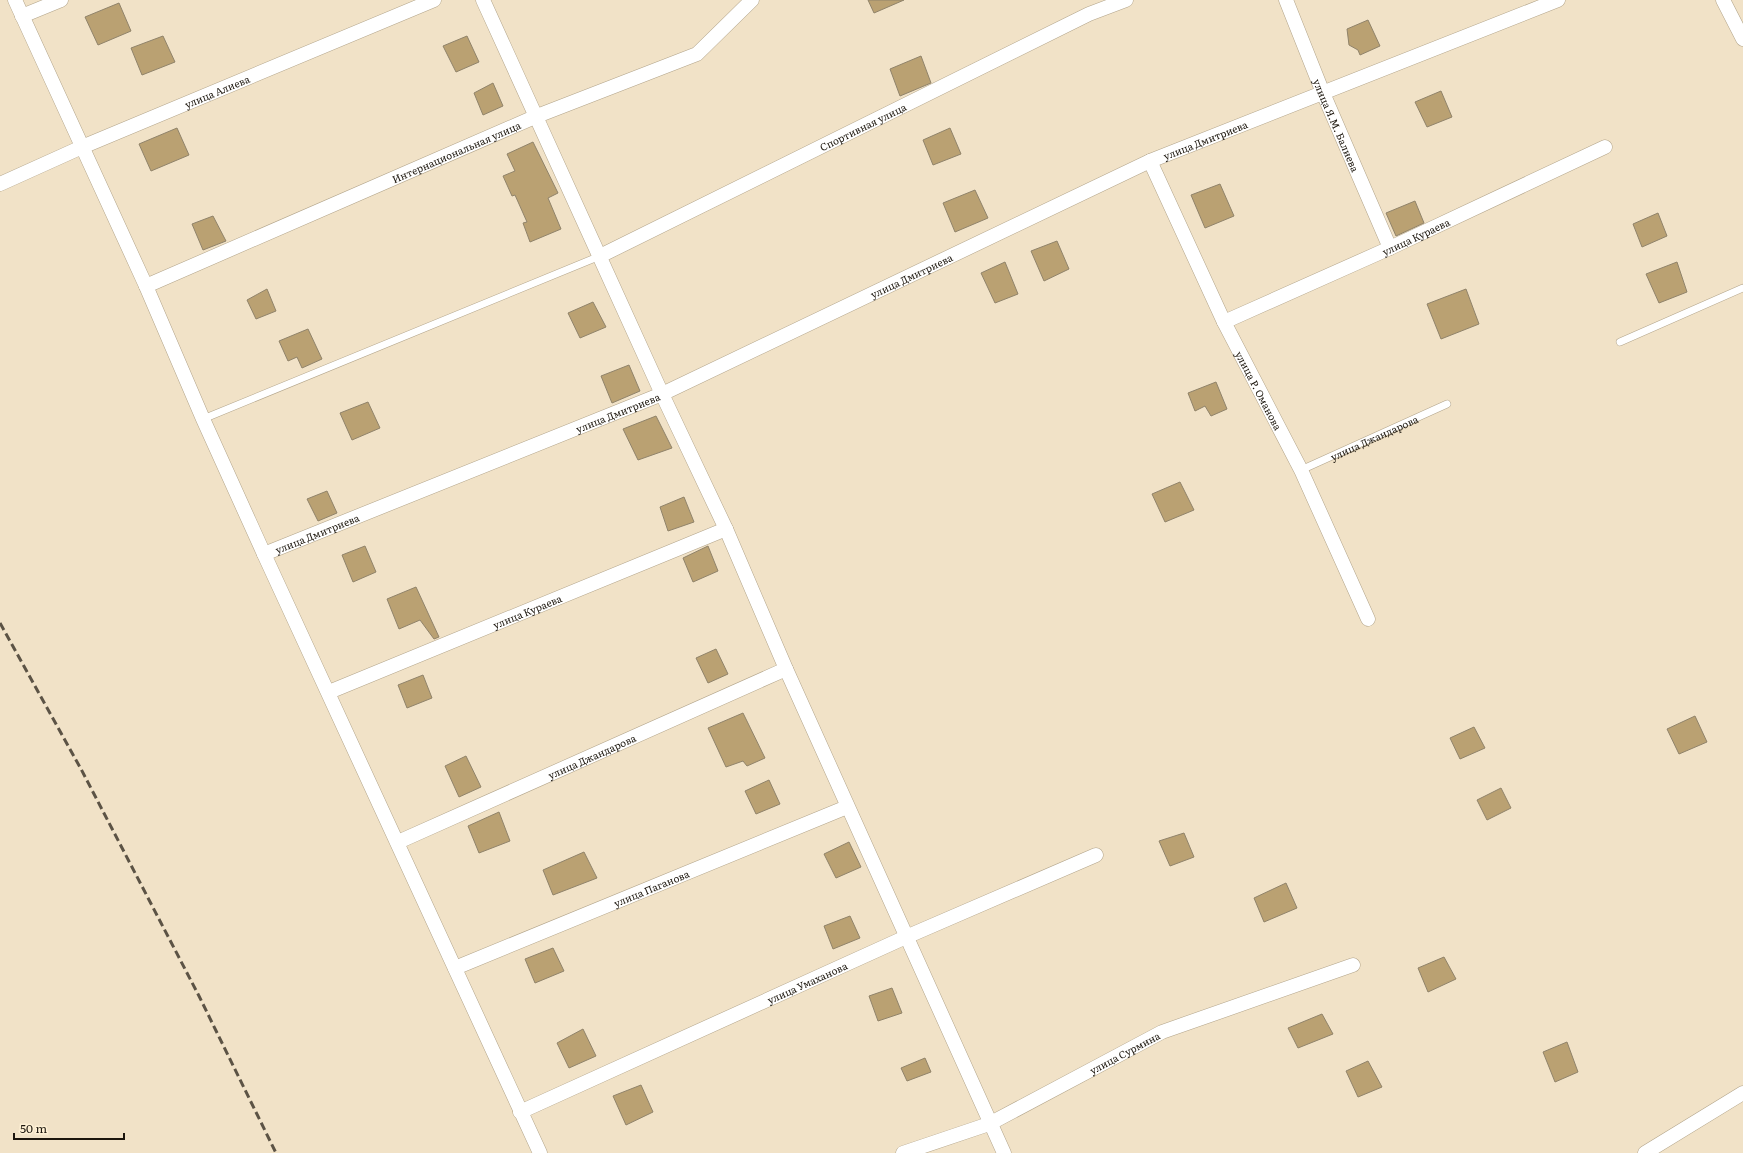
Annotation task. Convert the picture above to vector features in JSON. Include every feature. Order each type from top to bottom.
[{"type":"street","points":[[15,0],[146,286],[203,419],[264,554],[329,692],[540,1153]]},
{"type":"street","points":[[22,16],[61,0]]},
{"type":"street","name":"улица Алиева","points":[[0,184],[82,147],[434,0]]},
{"type":"street","points":[[484,0],[662,394],[726,529],[786,669],[989,1124],[1004,1153]]},
{"type":"street","name":"Интернациональная улица","points":[[146,286],[536,116],[697,54],[752,0]]},
{"type":"street","name":"Спортивная улица","points":[[600,256],[1089,14],[1126,0]]},
{"type":"street","name":"улица Я.М. Балиева","points":[[1286,0],[1323,93],[1390,248]]},
{"type":"street","name":"улица Дмитриева","points":[[264,554],[662,394],[1150,161],[1558,0]]},
{"type":"street","points":[[1723,0],[1743,39]]},
{"type":"street","name":"улица Кураева","points":[[1224,322],[1390,248],[1605,147]]},
{"type":"street","name":"улица Р. Оманова","points":[[1150,161],[1224,322],[1301,470],[1368,619]]},
{"type":"street","name":"улица Кураева","points":[[329,692],[726,529]]},
{"type":"street","name":"улица Джандарова","points":[[398,842],[786,669]]},
{"type":"street","name":"улица Паганова","points":[[455,968],[848,807]]},
{"type":"street","name":"улица Умаханова","points":[[520,1112],[906,937],[1096,856]]},
{"type":"street","name":"улица Сурмина","points":[[902,1153],[989,1124],[1162,1032],[1353,965]]},
{"type":"street","points":[[1644,1153],[1743,1093]]},
{"type":"lane","points":[[203,419],[600,256]]},
{"type":"lane","points":[[1620,342],[1743,288]]},
{"type":"lane","name":"улица Джандарова","points":[[1301,470],[1447,404]]},
{"type":"building","points":[[868,0],[904,0],[874,13]]},
{"type":"building","points":[[119,3],[131,31],[98,45],[85,17]]},
{"type":"building","points":[[1368,20],[1380,46],[1360,55],[1358,50],[1349,45],[1347,29]]},
{"type":"building","points":[[163,36],[175,62],[142,75],[131,48]]},
{"type":"building","points":[[467,36],[479,62],[456,72],[443,46]]},
{"type":"building","points":[[921,56],[931,83],[900,96],[890,69]]},
{"type":"building","points":[[493,83],[503,106],[483,115],[474,93]]},
{"type":"building","points":[[1441,91],[1452,117],[1427,127],[1415,102]]},
{"type":"building","points":[[177,128],[189,155],[151,171],[139,144]]},
{"type":"building","points":[[950,128],[961,154],[933,165],[923,140]]},
{"type":"building","points":[[533,142],[558,193],[548,198],[561,229],[530,242],[523,223],[527,222],[515,195],[512,196],[503,176],[515,171],[507,154]]},
{"type":"building","points":[[1220,184],[1234,216],[1205,228],[1191,195]]},
{"type":"building","points":[[975,190],[988,218],[955,232],[943,203]]},
{"type":"building","points":[[1415,201],[1424,223],[1396,236],[1386,213]]},
{"type":"building","points":[[1658,213],[1667,236],[1642,247],[1633,224]]},
{"type":"building","points":[[213,216],[226,241],[203,250],[192,224]]},
{"type":"building","points":[[1057,241],[1069,269],[1044,281],[1031,251]]},
{"type":"building","points":[[1005,262],[1018,294],[995,303],[981,273]]},
{"type":"building","points":[[1677,262],[1687,292],[1659,303],[1646,274]]},
{"type":"building","points":[[267,289],[276,311],[256,319],[247,300]]},
{"type":"building","points":[[1466,289],[1479,324],[1441,339],[1427,304]]},
{"type":"building","points":[[593,302],[606,327],[580,338],[568,313]]},
{"type":"building","points":[[308,329],[322,359],[302,368],[297,357],[288,361],[279,341]]},
{"type":"building","points":[[629,365],[640,391],[612,403],[601,376]]},
{"type":"building","points":[[1216,382],[1227,409],[1211,416],[1205,406],[1195,411],[1188,393]]},
{"type":"building","points":[[368,402],[380,428],[352,440],[340,413]]},
{"type":"building","points":[[656,416],[672,448],[638,460],[623,429]]},
{"type":"building","points":[[1180,482],[1194,510],[1165,522],[1152,494]]},
{"type":"building","points":[[327,491],[337,513],[318,521],[307,499]]},
{"type":"building","points":[[684,497],[694,522],[668,531],[660,507]]},
{"type":"building","points":[[365,546],[376,572],[353,582],[342,555]]},
{"type":"building","points":[[708,546],[718,571],[693,582],[683,558]]},
{"type":"building","points":[[416,587],[439,637],[434,639],[420,620],[399,629],[387,599]]},
{"type":"building","points":[[716,649],[728,674],[708,683],[696,658]]},
{"type":"building","points":[[423,675],[432,698],[407,708],[398,685]]},
{"type":"building","points":[[743,713],[765,758],[747,766],[743,761],[726,767],[708,728]]},
{"type":"building","points":[[1695,716],[1707,742],[1679,754],[1667,729]]},
{"type":"building","points":[[1474,727],[1485,748],[1460,759],[1450,738]]},
{"type":"building","points":[[466,756],[481,787],[459,797],[445,766]]},
{"type":"building","points":[[769,780],[780,804],[756,814],[745,791]]},
{"type":"building","points":[[1501,788],[1511,808],[1487,820],[1477,800]]},
{"type":"building","points":[[499,812],[510,841],[479,853],[468,826]]},
{"type":"building","points":[[1184,833],[1194,857],[1170,866],[1159,841]]},
{"type":"building","points":[[849,842],[861,867],[836,878],[824,854]]},
{"type":"building","points":[[584,852],[597,878],[553,895],[543,870]]},
{"type":"building","points":[[1286,883],[1297,908],[1264,922],[1254,898]]},
{"type":"building","points":[[850,916],[860,938],[833,949],[824,926]]},
{"type":"building","points":[[553,948],[564,971],[535,983],[525,959]]},
{"type":"building","points":[[1444,957],[1456,979],[1428,992],[1418,968]]},
{"type":"building","points":[[892,988],[902,1013],[878,1021],[869,996]]},
{"type":"building","points":[[1322,1014],[1333,1034],[1298,1048],[1288,1028]]},
{"type":"building","points":[[583,1029],[596,1056],[569,1068],[557,1043]]},
{"type":"building","points":[[1567,1042],[1578,1072],[1555,1082],[1543,1052]]},
{"type":"building","points":[[925,1058],[931,1072],[907,1081],[901,1068]]},
{"type":"building","points":[[1368,1061],[1382,1087],[1358,1097],[1346,1071]]},
{"type":"building","points":[[641,1085],[653,1112],[626,1125],[613,1096]]},
{"type":"railway","points":[[0,623],[81,769],[199,996],[276,1153]]}]
